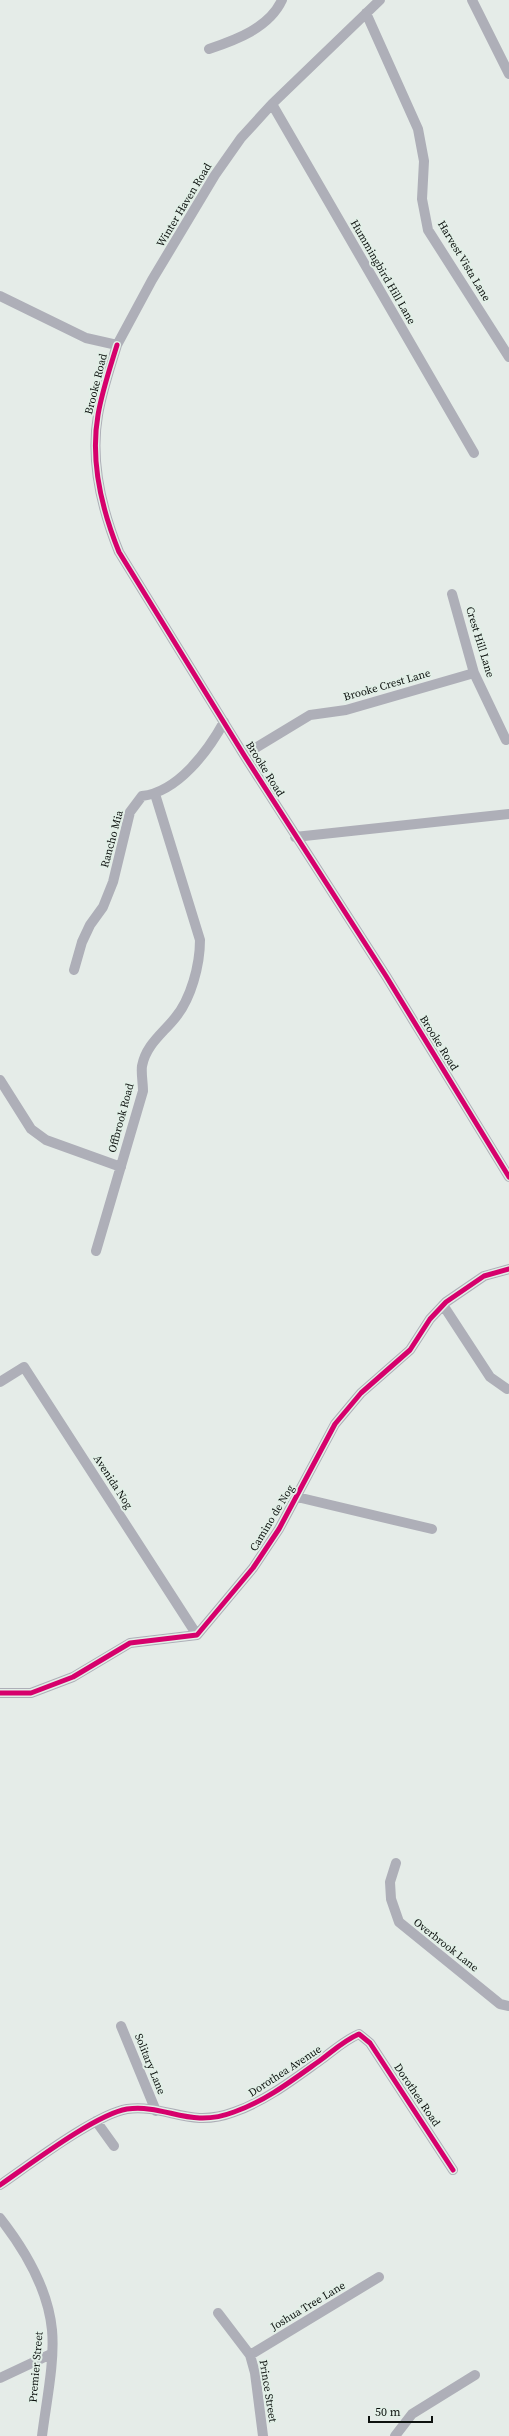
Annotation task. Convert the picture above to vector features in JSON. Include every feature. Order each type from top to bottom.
[{"type":"street","points":[[209,49],[235,40],[265,22],[282,0]]},
{"type":"street","name":"Winter Haven Road","points":[[117,345],[152,280],[215,175],[241,138],[272,104],[380,0]]},
{"type":"street","points":[[472,0],[509,74]]},
{"type":"street","name":"Harvest Vista Lane","points":[[366,13],[418,129],[424,161],[422,200],[428,230],[509,357]]},
{"type":"street","name":"Hummingbird Hill Lane","points":[[272,104],[474,453]]},
{"type":"street","points":[[0,296],[86,338],[117,345]]},
{"type":"street","name":"Brooke Road","points":[[117,345],[97,417],[96,451],[100,492],[108,524],[130,572],[295,837],[386,976],[509,1177]]},
{"type":"street","name":"Crest Hill Lane","points":[[452,594],[474,673],[506,740]]},
{"type":"street","name":"Brooke Crest Lane","points":[[244,755],[310,715],[346,710],[474,673]]},
{"type":"street","name":"Rancho Mia","points":[[74,970],[82,942],[90,925],[103,907],[113,882],[130,812],[142,796],[155,794],[200,758],[224,722]]},
{"type":"street","name":"Offbrook Road","points":[[96,1251],[143,1091],[142,1067],[145,1055],[154,1040],[176,1017],[190,989],[200,956],[200,940],[155,794]]},
{"type":"street","points":[[295,837],[509,814]]},
{"type":"street","points":[[0,1080],[31,1129],[46,1140],[121,1167]]},
{"type":"street","name":"Camino de Nog","points":[[197,1635],[253,1568],[297,1497],[335,1424],[374,1380],[410,1350],[430,1319],[443,1304],[484,1276],[509,1269]]},
{"type":"street","points":[[443,1304],[490,1377],[507,1389]]},
{"type":"street","name":"Avenida Nog","points":[[0,1382],[24,1367],[197,1635]]},
{"type":"street","points":[[297,1497],[432,1529]]},
{"type":"street","points":[[0,1693],[31,1694],[72,1678],[130,1643],[197,1635]]},
{"type":"street","name":"Overbrook Lane","points":[[396,1863],[390,1882],[391,1899],[399,1922],[500,2004],[509,2006]]},
{"type":"street","name":"Solitary Lane","points":[[121,2026],[156,2111]]},
{"type":"street","name":"Dorothea Avenue","points":[[0,2184],[96,2121],[128,2109],[156,2111],[200,2119],[216,2118],[235,2112],[274,2092],[359,2034]]},
{"type":"street","name":"Dorothea Road","points":[[359,2034],[370,2043],[453,2170]]},
{"type":"street","points":[[96,2121],[114,2146]]},
{"type":"street","name":"Premier Street","points":[[0,2218],[28,2260],[44,2290],[52,2330],[51,2354],[42,2436]]},
{"type":"street","name":"Joshua Tree Lane","points":[[250,2355],[379,2277]]},
{"type":"street","name":"Prince Street","points":[[218,2313],[250,2355],[255,2373],[263,2436]]},
{"type":"street","points":[[0,2378],[51,2354]]},
{"type":"street","points":[[395,2436],[412,2414],[476,2375]]},
{"type":"cycle path","points":[[117,345],[106,380],[98,415],[96,450],[99,485],[107,519],[119,552],[244,755],[386,976],[509,1177]]},
{"type":"cycle path","points":[[0,1693],[31,1693],[73,1677],[130,1643],[197,1635],[253,1568],[279,1529],[335,1424],[361,1393],[410,1350],[430,1319],[446,1302],[484,1276],[509,1269]]},
{"type":"cycle path","points":[[0,2185],[63,2141],[98,2120],[114,2113],[127,2109],[141,2108],[204,2118],[218,2117],[246,2107],[280,2089],[344,2042],[359,2034],[370,2043],[453,2170]]}]
